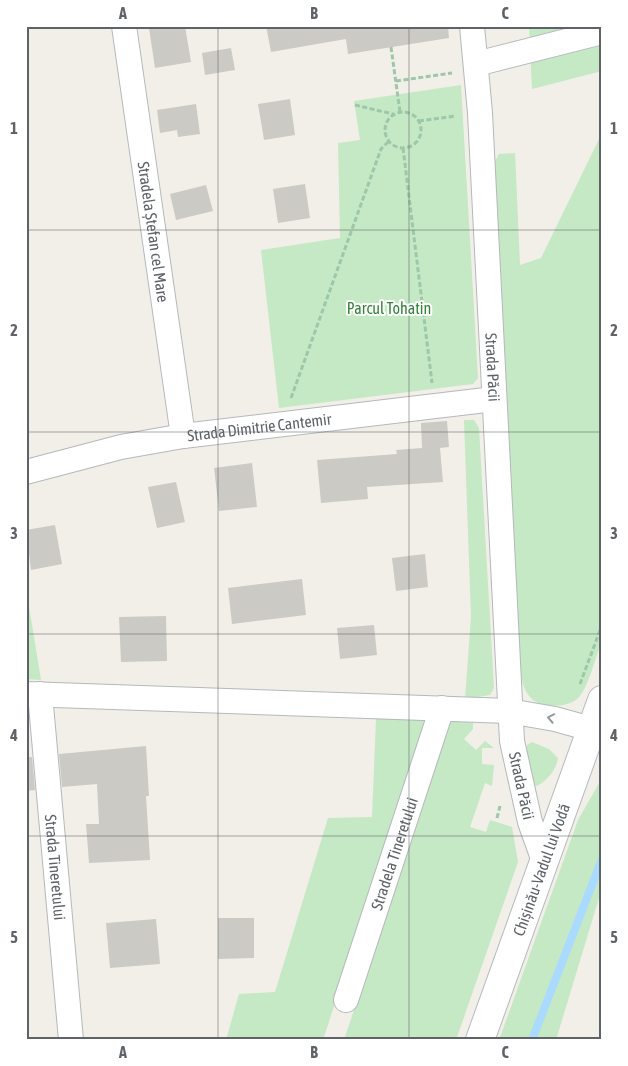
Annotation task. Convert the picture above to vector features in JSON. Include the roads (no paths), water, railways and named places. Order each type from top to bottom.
[{"type":"main road","name":"Chișinău-Vadul lui Vodă","points":[[480,1040],[591,729],[590,694]]},
{"type":"street","name":"Stradela Ștefan cel Mare","points":[[124,26],[183,436]]},
{"type":"street","name":"Strada Păcii","points":[[472,26],[480,113],[512,742],[530,822],[544,861]]},
{"type":"street","points":[[476,64],[602,32]]},
{"type":"street","name":"Strada Dimitrie Cantemir","points":[[26,472],[121,448],[183,436],[494,399]]},
{"type":"street","points":[[33,694],[510,711],[555,718],[591,729]]},
{"type":"street","name":"Strada Tineretului","points":[[33,694],[71,1040]]},
{"type":"street","name":"Stradela Tineretului","points":[[346,1000],[442,708]]},
{"type":"waterway","points":[[532,1040],[602,859]]},
{"type":"park label","name":"Parcul Tohatin","points":[[389,308]]}]
